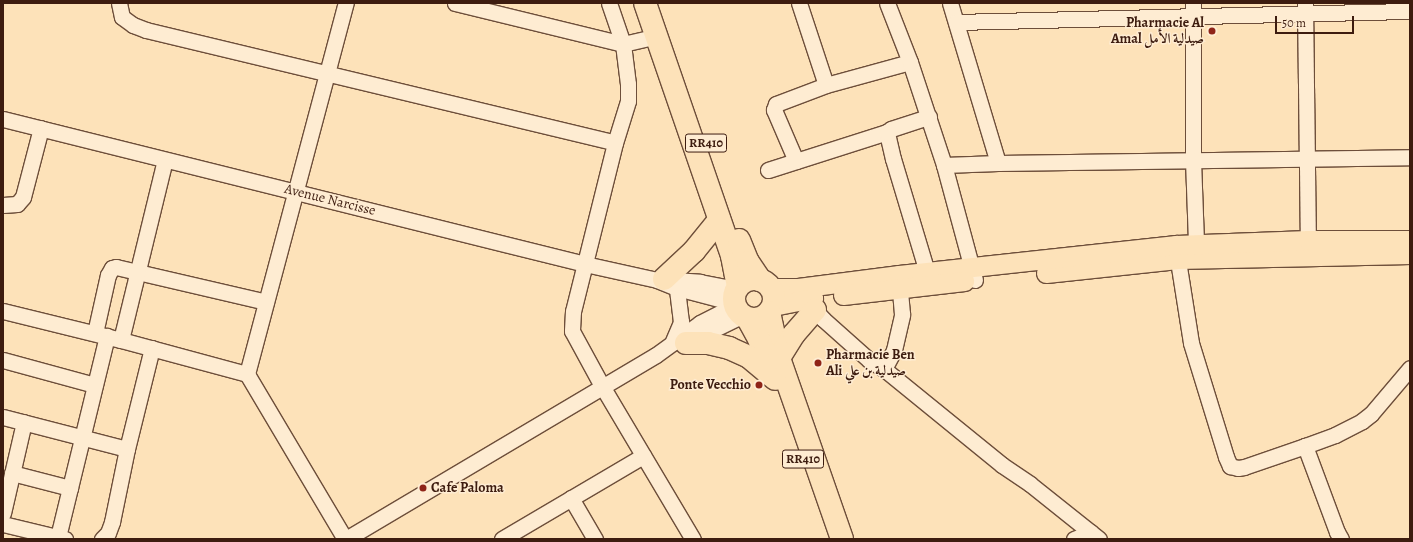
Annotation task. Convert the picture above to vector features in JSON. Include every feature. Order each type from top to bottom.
[{"type":"highway","name":"RR410","points":[[645,3],[732,256],[739,303],[777,369],[842,539]]},
{"type":"highway","name":"RR410","points":[[657,3],[740,243],[748,262],[768,297],[777,369],[831,539]]},
{"type":"highway","points":[[666,282],[719,220]]},
{"type":"highway","points":[[748,280],[768,297],[764,317],[756,320],[739,303],[748,280]]},
{"type":"highway","points":[[679,343],[708,343],[729,348],[777,369],[794,334],[812,304]]},
{"type":"main road","points":[[768,297],[798,288],[900,282],[1177,252],[1308,240],[1410,240]]},
{"type":"main road","points":[[1198,251],[1410,254]]},
{"type":"main road","points":[[768,297],[812,304],[900,282],[927,272],[974,274]]},
{"type":"street","points":[[119,3],[122,18],[133,25],[146,30],[615,143]]},
{"type":"street","points":[[247,374],[346,3]]},
{"type":"street","points":[[455,3],[623,44],[657,36]]},
{"type":"street","points":[[609,3],[623,44],[628,84],[628,101],[615,143],[573,312],[572,331],[602,386],[693,539]]},
{"type":"street","points":[[798,3],[826,85]]},
{"type":"street","points":[[887,3],[929,117],[974,274]]},
{"type":"street","points":[[950,3],[998,164]]},
{"type":"street","points":[[956,22],[1193,10],[1305,8],[1410,11]]},
{"type":"street","points":[[1305,8],[1308,240]]},
{"type":"street","points":[[1193,10],[1193,160],[1198,251]]},
{"type":"street","points":[[796,161],[774,110],[776,104],[826,85],[910,62]]},
{"type":"street","points":[[768,170],[929,117]]},
{"type":"street","name":"Avenue Narcisse","points":[[3,119],[585,264],[666,282],[700,282],[739,303]]},
{"type":"street","points":[[3,205],[17,204],[23,197],[41,128]]},
{"type":"street","points":[[887,132],[893,159],[927,272]]},
{"type":"street","points":[[944,165],[1307,158],[1410,158]]},
{"type":"street","points":[[3,524],[62,538],[70,488],[108,336],[138,271],[165,160]]},
{"type":"street","points":[[1177,252],[1191,343],[1208,402],[1230,466],[1238,468],[1244,467],[1335,435],[1362,421],[1371,414],[1410,368]]},
{"type":"street","points":[[108,336],[108,275],[112,268],[119,266],[266,302]]},
{"type":"street","points":[[666,282],[681,322],[679,343]]},
{"type":"street","points":[[884,369],[894,350],[902,314],[900,282]]},
{"type":"street","points":[[3,310],[108,336],[247,374],[345,539],[602,386],[679,343],[700,323],[739,303]]},
{"type":"street","points":[[812,304],[869,360],[884,369],[1002,465],[1095,535]]},
{"type":"street","points":[[102,539],[108,533],[112,522],[127,449],[152,348]]},
{"type":"street","points":[[3,360],[95,385]]},
{"type":"street","points":[[3,417],[127,449]]},
{"type":"street","points":[[3,513],[24,422]]},
{"type":"street","points":[[1305,446],[1336,532],[1341,539]]},
{"type":"street","points":[[507,538],[571,498],[643,456]]},
{"type":"street","points":[[12,473],[70,488]]},
{"type":"street","points":[[571,498],[595,539]]},
{"type":"street","points":[[1074,539],[1095,535]]},
{"type":"place","name":"Pharmacie Al Amal صيدلية الأمل","points":[[1212,31]]},
{"type":"place","name":"Pharmacie Ben Ali صيدلية بن علي","points":[[818,363]]},
{"type":"place","name":"Ponte Vecchio","points":[[759,385]]},
{"type":"place","name":"Cafe Paloma","points":[[423,488]]}]
